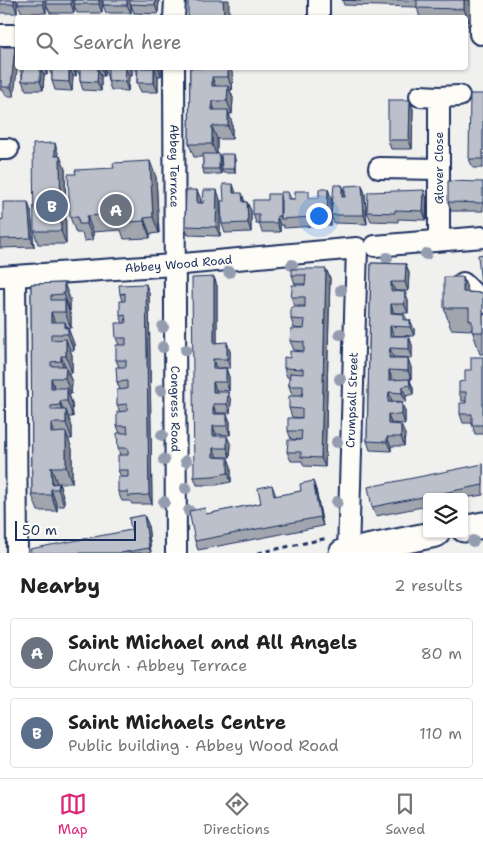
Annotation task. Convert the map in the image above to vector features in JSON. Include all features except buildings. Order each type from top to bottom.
[{"type":"main road","points":[[468,528],[483,525]]},
{"type":"main road","points":[[346,553],[423,537]]},
{"type":"street","points":[[174,15],[175,0]]},
{"type":"street","points":[[319,0],[319,15]]},
{"type":"street","points":[[476,34],[480,0]]},
{"type":"street","points":[[0,35],[15,35]]},
{"type":"street","name":"Abbey Terrace","points":[[173,265],[174,70]]},
{"type":"street","name":"Glover Close","points":[[439,96],[440,240]]},
{"type":"street","points":[[379,168],[439,169]]},
{"type":"street","name":"Abbey Wood Road","points":[[8,276],[173,265],[483,237]]},
{"type":"street","name":"Crumpsall Street","points":[[346,553],[366,247]]},
{"type":"street","name":"Congress Road","points":[[173,265],[176,553]]},
{"type":"street","points":[[8,276],[17,553]]},
{"type":"street","points":[[463,283],[483,303]]},
{"type":"place","name":"Saint Michaels Centre","points":[[52,206]]},
{"type":"place","name":"Saint Michael and All Angels","points":[[116,210]]}]
